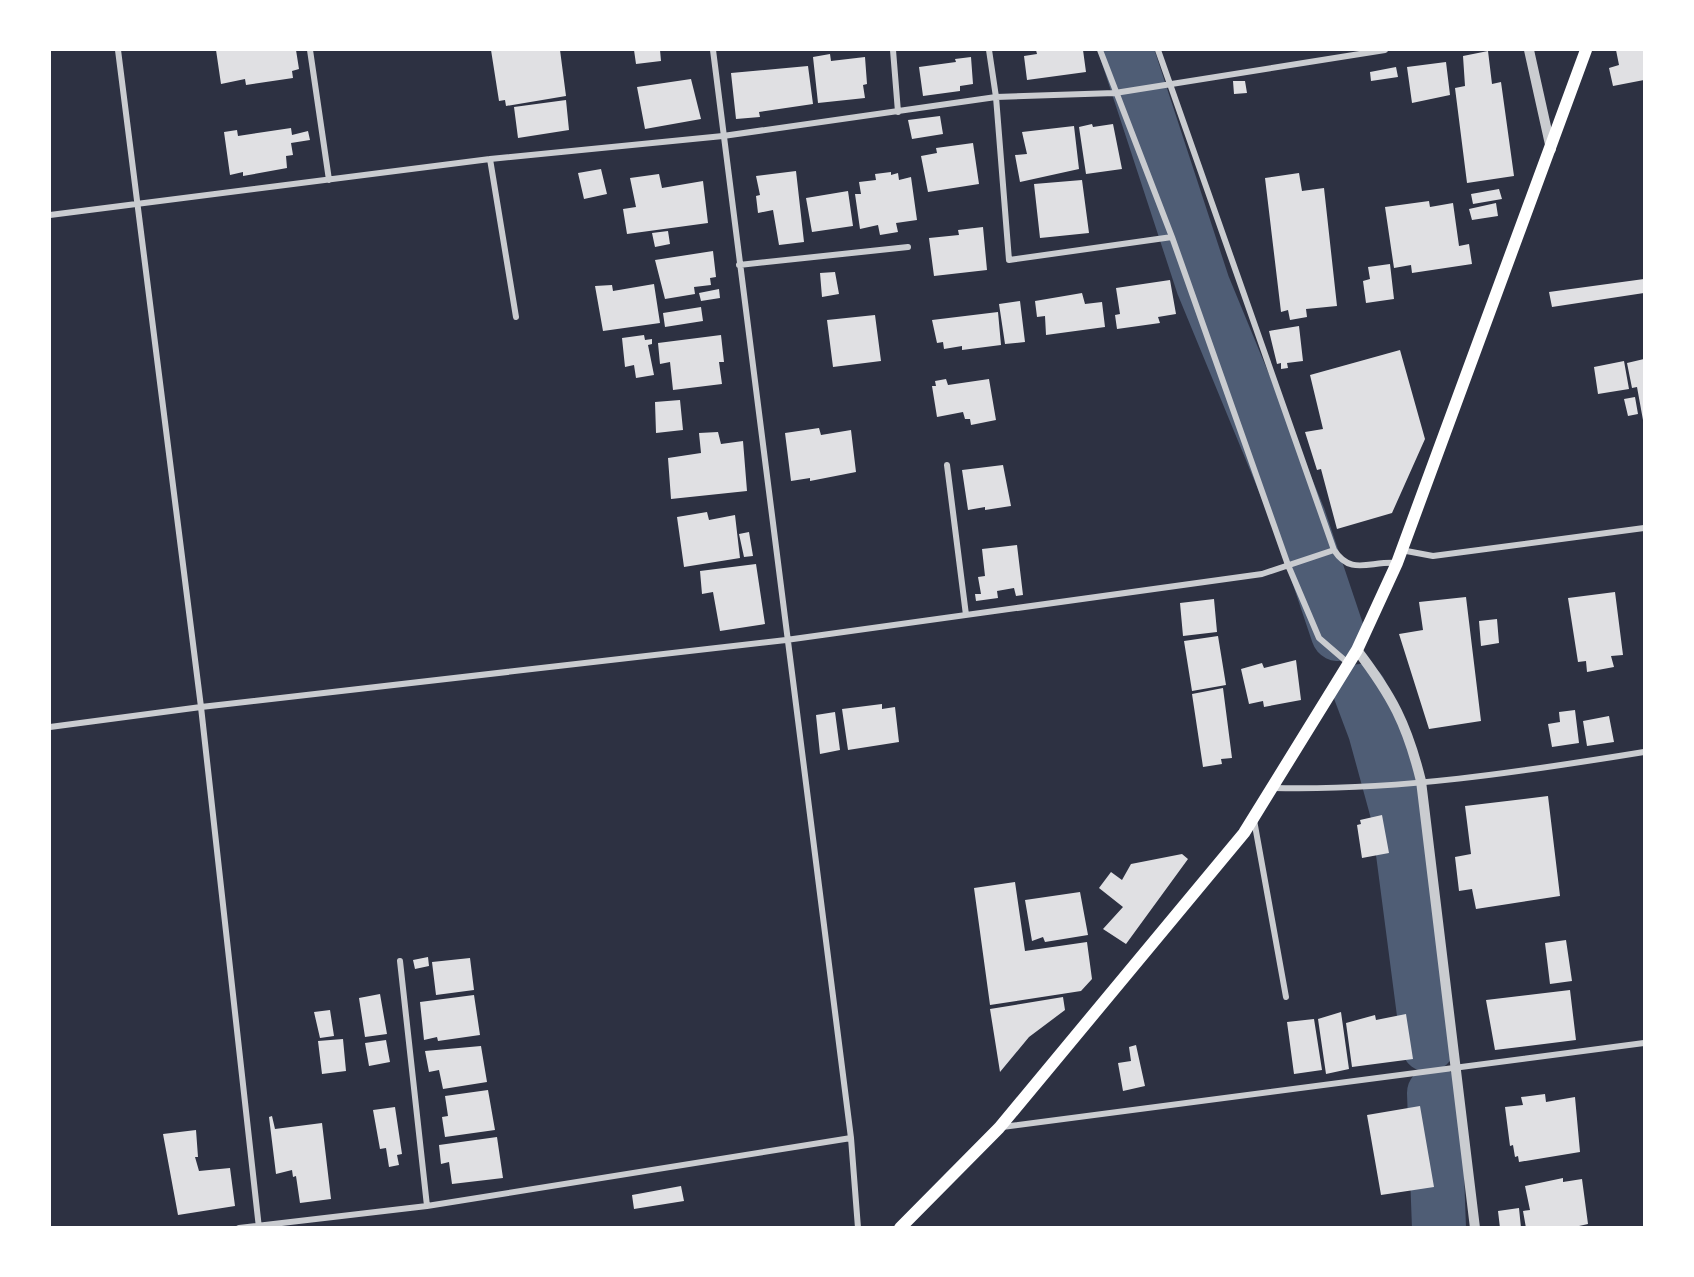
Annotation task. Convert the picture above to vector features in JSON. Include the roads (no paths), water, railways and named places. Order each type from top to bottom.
[{"type":"main road","points":[[900,1227],[999,1128],[1244,832],[1357,650],[1397,563],[1586,50]]},
{"type":"street","points":[[118,50],[201,707],[259,1226]]},
{"type":"street","points":[[310,50],[328,180]]},
{"type":"street","points":[[712,50],[851,1138],[858,1227]]},
{"type":"street","points":[[893,50],[898,112]]},
{"type":"street","points":[[989,50],[996,97],[1009,260],[1172,237]]},
{"type":"street","points":[[1100,50],[1172,237],[1288,565],[1319,638],[1348,663]]},
{"type":"street","points":[[1158,50],[1334,550],[1342,562],[1351,567],[1378,562],[1397,563]]},
{"type":"street","points":[[50,215],[490,159],[723,136],[996,97],[1115,93],[1170,82],[1385,50]]},
{"type":"street","points":[[1529,50],[1551,149]]},
{"type":"street","points":[[490,159],[516,317]]},
{"type":"street","points":[[739,265],[908,247]]},
{"type":"street","points":[[947,465],[966,615]]},
{"type":"street","points":[[1401,550],[1433,556],[1644,528]]},
{"type":"street","points":[[50,727],[201,707],[786,640],[1262,574],[1334,550]]},
{"type":"street","points":[[1357,650],[1387,690],[1412,742],[1419,781],[1475,1227]]},
{"type":"street","points":[[1271,788],[1341,790],[1419,781],[1497,776],[1644,752]]},
{"type":"street","points":[[1254,816],[1286,997]]},
{"type":"street","points":[[400,961],[427,1206]]},
{"type":"street","points":[[999,1128],[1644,1043]]},
{"type":"street","points":[[239,1227],[427,1206],[851,1138]]},
{"type":"waterway","points":[[1126,50],[1203,285],[1299,518],[1338,634]]},
{"type":"waterway","points":[[1360,691],[1375,731],[1398,815],[1428,1045]]},
{"type":"waterway","points":[[1434,1093],[1439,1228]]}]
